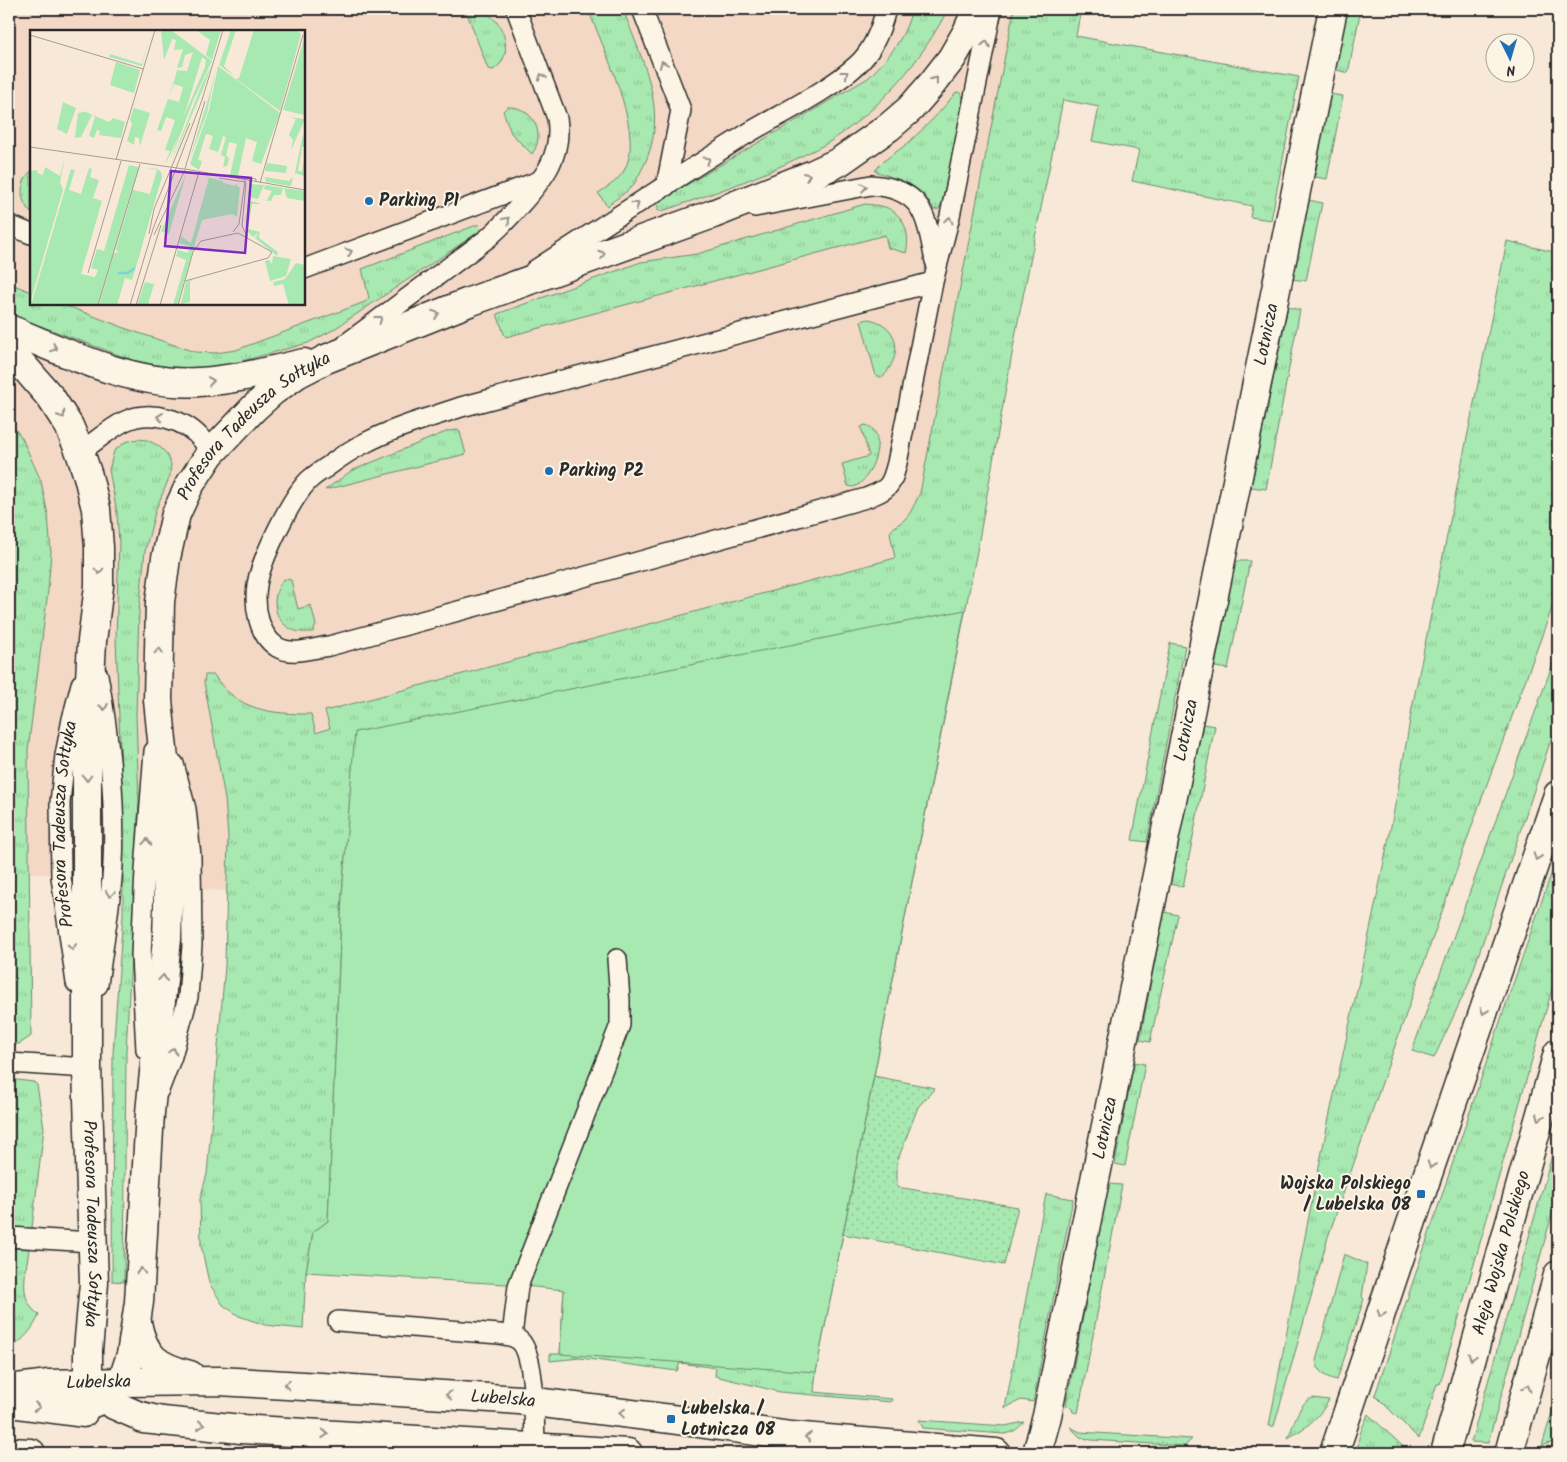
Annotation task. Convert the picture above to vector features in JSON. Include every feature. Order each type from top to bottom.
[{"type":"street","points":[[326,359],[507,288],[713,214],[839,162],[889,127],[910,109],[952,58],[967,32],[977,9]]},
{"type":"street","name":"Lotnicza","points":[[1037,1453],[1047,1416],[1333,9]]},
{"type":"street","name":"Profesora Tadeusza Sołtyka","points":[[9,329],[99,364],[133,375],[166,381],[198,382],[266,372],[326,359]]},
{"type":"street","name":"Profesora Tadeusza Sołtyka","points":[[9,350],[28,370],[69,426],[88,476],[96,509],[99,547],[99,586],[92,641],[87,738],[87,1068],[94,1283],[88,1370],[106,1387],[131,1355],[139,1300],[150,1113],[167,939],[168,799],[158,700],[160,602],[168,550],[176,514],[189,486],[210,454],[273,391],[297,374],[326,359]]},
{"type":"street","points":[[1334,1453],[1558,795]]},
{"type":"street","name":"Aleja Wojska Polskiego","points":[[1445,1453],[1558,1053]]},
{"type":"street","points":[[1509,1453],[1558,1275]]},
{"type":"street","name":"Profesora Tadeusza Sołtyka","points":[[136,1319],[140,1340],[154,1361],[174,1371],[219,1381]]},
{"type":"street","name":"Profesora Tadeusza Sołtyka","points":[[49,1384],[72,1371],[88,1350]]},
{"type":"street","name":"Lubelska","points":[[9,1389],[49,1384],[106,1387],[219,1381],[338,1388],[533,1402],[671,1418],[791,1436],[996,1453]]},
{"type":"street","points":[[65,1410],[85,1406],[106,1387],[114,1405],[137,1415],[161,1421]]},
{"type":"street","name":"Lubelska","points":[[9,1403],[241,1429],[628,1453]]},
{"type":"street","points":[[9,1452],[31,1453]]},
{"type":"lane","points":[[326,359],[500,228],[547,173],[557,146],[559,129],[555,108],[516,9]]},
{"type":"lane","points":[[642,9],[681,110],[666,186]]},
{"type":"lane","points":[[507,288],[745,136],[838,80],[858,64],[871,48],[880,29],[886,9]]},
{"type":"lane","points":[[934,275],[461,407],[398,429],[365,443],[308,480],[290,506],[266,558],[258,584],[257,612],[267,638],[278,648],[294,651],[329,646],[572,581],[884,491],[893,481],[934,275],[950,216],[992,9]]},
{"type":"lane","points":[[305,269],[542,180]]},
{"type":"lane","points":[[713,214],[870,185],[889,186],[916,201],[924,214],[929,229],[934,275]]},
{"type":"lane","points":[[9,225],[30,234]]},
{"type":"lane","points":[[80,452],[126,420],[147,416],[168,418],[187,426],[202,440],[210,454]]},
{"type":"lane","points":[[512,1336],[518,1286],[620,1025],[617,959]]},
{"type":"lane","points":[[9,1063],[87,1068]]},
{"type":"lane","points":[[9,1237],[92,1242]]},
{"type":"lane","points":[[338,1321],[512,1336],[519,1341],[528,1356],[532,1371],[535,1447]]},
{"type":"shaded area","points":[[9,9],[1081,9],[1017,326],[977,551],[802,642],[355,732],[342,894],[225,891],[9,871]]},
{"type":"green space","points":[[588,9],[623,9],[646,69],[654,109],[654,129],[650,150],[639,176],[631,187],[607,206],[598,193],[616,181],[625,169],[630,148],[629,130],[618,87]]},
{"type":"green space","points":[[912,9],[933,13],[934,9],[948,9],[926,47],[913,64],[884,97],[852,126],[826,144],[783,165],[697,199],[658,211],[658,202],[661,200],[868,78],[895,47],[905,30]]},
{"type":"green space","points":[[1014,9],[1081,9],[1076,36],[1299,77],[1271,220],[1250,217],[1252,206],[1132,181],[1139,150],[1092,141],[1099,107],[1063,100],[1017,326],[977,551],[816,1372],[814,1392],[892,1399],[891,1402],[780,1392],[715,1376],[716,1368],[680,1363],[677,1371],[580,1358],[550,1361],[550,1354],[560,1354],[564,1290],[798,1355],[353,763],[342,894],[328,1221],[313,1232],[306,1272],[303,1329],[265,1325],[239,1316],[223,1305],[209,1283],[201,1245],[200,1199],[207,1174],[225,966],[228,837],[225,799],[204,682],[205,675],[214,675],[233,696],[256,708],[283,713],[311,714],[316,733],[330,728],[325,711],[895,558],[890,533],[912,510],[920,493]]},
{"type":"green space","points":[[1343,9],[1361,9],[1348,73],[1333,69]]},
{"type":"green space","points":[[472,10],[482,11],[491,16],[503,34],[505,54],[501,63],[493,70],[488,69],[468,16]]},
{"type":"green space","points":[[956,92],[961,93],[964,100],[942,203],[939,209],[934,210],[929,201],[916,188],[875,171],[886,159],[921,131]]},
{"type":"green space","points":[[1329,94],[1343,96],[1327,179],[1315,177]]},
{"type":"green space","points":[[507,107],[524,111],[534,122],[538,138],[532,154],[511,133],[503,111]]},
{"type":"green space","points":[[30,172],[30,212],[24,203],[22,192]]},
{"type":"green space","points":[[1309,200],[1322,203],[1306,281],[1292,279]]},
{"type":"green space","points":[[865,204],[885,207],[897,214],[907,232],[906,253],[888,248],[885,235],[506,337],[497,314],[641,262],[697,254]]},
{"type":"green space","points":[[479,224],[480,231],[333,330],[308,343],[217,368],[182,370],[145,365],[9,314],[9,283],[30,292],[30,305],[65,305],[195,352],[215,353],[236,350],[365,302],[369,298],[362,269]]},
{"type":"green space","points":[[1507,241],[1558,253],[1558,592],[1480,803],[1328,1237],[1274,1426],[1269,1426],[1312,1199],[1379,886],[1412,708]]},
{"type":"green space","points":[[1288,307],[1300,310],[1266,489],[1251,487]]},
{"type":"green space","points":[[868,319],[884,325],[893,336],[895,343],[894,359],[886,374],[881,377],[876,376],[861,321]]},
{"type":"green space","points":[[9,421],[22,438],[41,481],[48,515],[51,553],[28,750],[31,1036],[21,1043],[9,1047]]},
{"type":"green space","points":[[865,425],[872,429],[876,436],[876,456],[872,467],[860,483],[853,487],[848,486],[842,464],[869,456],[861,427]]},
{"type":"green space","points":[[458,430],[466,454],[325,490],[351,471],[448,431]]},
{"type":"green space","points":[[138,439],[147,440],[159,446],[167,454],[171,464],[170,476],[156,509],[145,551],[139,612],[136,715],[139,801],[126,1052],[124,1282],[112,1281],[113,1052],[123,915],[123,823],[116,638],[119,543],[117,513],[109,470],[114,451],[125,442]]},
{"type":"green space","points":[[1235,561],[1250,561],[1228,669],[1215,667]]},
{"type":"green space","points":[[284,579],[291,580],[298,609],[311,605],[316,625],[313,632],[293,630],[286,626],[277,614],[275,600]]},
{"type":"green space","points":[[965,610],[816,1372],[560,1354],[564,1290],[505,1284],[306,1272],[313,1232],[328,1221],[342,894],[355,732]]},
{"type":"green space","points":[[1170,643],[1185,646],[1147,842],[1132,840]]},
{"type":"green space","points":[[1558,649],[1558,719],[1469,983],[1434,1058],[1412,1051]]},
{"type":"green space","points":[[1203,724],[1215,726],[1183,887],[1169,884]]},
{"type":"green space","points":[[1558,854],[1558,968],[1440,1384],[1437,1384],[1419,1439],[1375,1395]]},
{"type":"green space","points":[[1164,912],[1178,915],[1150,1042],[1140,1040]]},
{"type":"green space","points":[[1134,1062],[1145,1064],[1125,1166],[1115,1164]]},
{"type":"green space","points":[[874,1076],[935,1088],[918,1107],[897,1162],[897,1187],[1018,1207],[1004,1265],[843,1234]]},
{"type":"green space","points":[[9,1079],[34,1082],[37,1085],[44,1128],[32,1228],[9,1227]]},
{"type":"green space","points":[[1558,1134],[1558,1193],[1488,1443],[1471,1442]]},
{"type":"green space","points":[[1108,1184],[1122,1185],[1078,1413],[1073,1412],[1071,1407],[1066,1406]]},
{"type":"green space","points":[[1046,1194],[1073,1199],[1033,1402],[1021,1400],[1005,1408]]},
{"type":"green space","points":[[9,1248],[29,1249],[25,1276],[25,1293],[32,1308],[39,1315],[27,1334],[9,1349]]},
{"type":"green space","points":[[1344,1254],[1367,1264],[1362,1297],[1364,1299],[1337,1380],[1323,1374],[1316,1361]]},
{"type":"green space","points":[[1558,1391],[1558,1440],[1542,1446]]},
{"type":"green space","points":[[1313,1398],[1329,1400],[1312,1422],[1288,1438],[1300,1409],[1308,1400]]},
{"type":"green space","points":[[1368,1414],[1410,1453],[1360,1453],[1358,1449],[1359,1439]]},
{"type":"green space","points":[[919,1420],[1005,1426],[1024,1422],[1010,1433],[1004,1434],[923,1428]]},
{"type":"green space","points":[[1070,1427],[1080,1432],[1192,1439],[1185,1446],[1091,1440],[1080,1437]]},
{"type":"place","name":"Parking P1","points":[[369,201]]},
{"type":"place","name":"Parking P2","points":[[549,471]]},
{"type":"place","name":"Wojska Polskiego / Lubelska 08","points":[[1421,1194]]},
{"type":"place","name":"Lubelska / Lotnicza 08","points":[[671,1419]]}]
